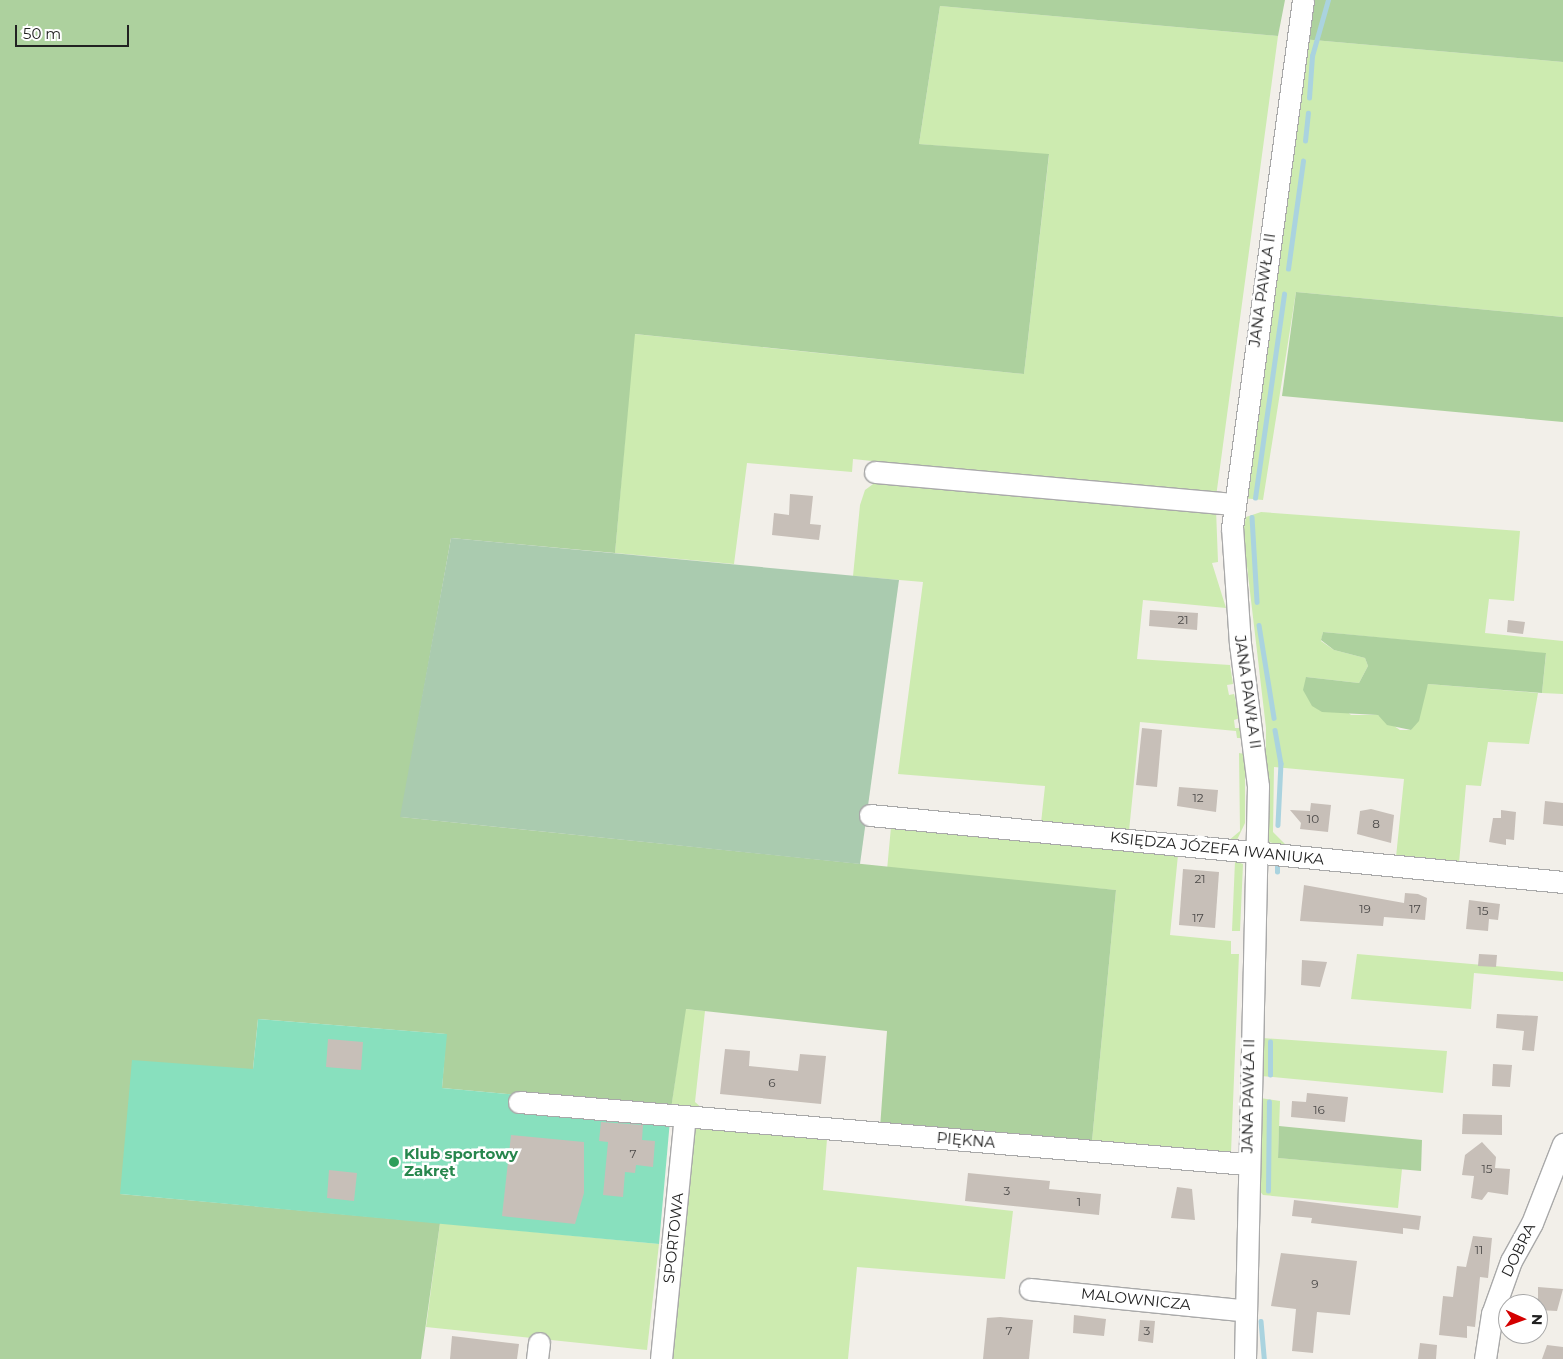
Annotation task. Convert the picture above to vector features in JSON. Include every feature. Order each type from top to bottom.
[{"type":"street","name":"JANA PAWŁA II","points":[[1245,1359],[1242,1310],[1256,852],[1257,749],[1240,644],[1234,504],[1303,0]]},
{"type":"street","points":[[875,472],[1234,504]]},
{"type":"street","name":"KSIĘDZA JÓZEFA IWANIUKA","points":[[870,814],[1563,882]]},
{"type":"street","name":"PIĘKNA","points":[[519,1102],[1247,1164]]},
{"type":"street","name":"SPORTOWA","points":[[661,1359],[685,1116]]},
{"type":"street","name":"DOBRA","points":[[1485,1359],[1492,1314],[1511,1261],[1532,1223],[1563,1144]]},
{"type":"street","name":"MALOWNICZA","points":[[1030,1289],[1242,1310]]},
{"type":"green space","points":[[0,0],[1285,0],[1278,36],[940,6],[919,144],[1049,154],[1024,374],[635,334],[615,553],[451,538],[401,817],[1116,890],[1092,1141],[880,1128],[887,1031],[686,1009],[671,1109],[442,1088],[446,1034],[258,1019],[253,1069],[120,1194],[440,1223],[421,1359],[0,1359]]},
{"type":"green space","points":[[1310,0],[1563,0],[1563,62],[1302,39]]},
{"type":"green space","points":[[940,6],[1278,36],[1216,497],[853,459],[852,472],[747,463],[734,564],[615,553],[634,334],[1024,374],[1049,155],[919,144]]},
{"type":"green space","points":[[1302,39],[1563,62],[1563,317],[1296,292],[1263,500],[1242,498]]},
{"type":"green space","points":[[1296,292],[1563,317],[1563,422],[1282,396]]},
{"type":"green space","points":[[880,479],[1216,509],[1218,562],[1212,563],[1226,608],[1143,600],[1137,659],[1230,665],[1233,684],[1227,685],[1229,695],[1234,694],[1240,718],[1234,720],[1235,728],[1240,728],[1242,738],[1237,738],[1236,731],[1140,722],[1129,831],[1041,823],[1045,786],[898,774],[923,582],[853,576],[860,505],[865,490]]},
{"type":"green space","points":[[1261,512],[1520,531],[1514,601],[1489,599],[1485,633],[1563,641],[1563,694],[1542,693],[1546,654],[1323,632],[1321,641],[1334,650],[1365,658],[1368,666],[1359,683],[1306,677],[1351,715],[1378,715],[1400,730],[1411,730],[1428,684],[1538,693],[1529,744],[1488,742],[1481,786],[1466,785],[1459,863],[1396,857],[1404,779],[1274,767],[1273,832],[1288,847],[1265,841],[1266,728],[1243,532],[1246,517]]},
{"type":"green space","points":[[451,538],[899,580],[860,864],[400,817]]},
{"type":"green space","points":[[1323,632],[1546,653],[1542,693],[1428,684],[1419,721],[1411,730],[1387,725],[1378,715],[1322,712],[1312,706],[1303,690],[1306,677],[1359,683],[1368,666],[1365,658],[1334,650],[1321,640]]},
{"type":"green space","points":[[1239,753],[1245,754],[1245,823],[1236,842],[1228,841],[1240,831]]},
{"type":"green space","points":[[891,827],[1178,855],[1170,935],[1231,941],[1231,954],[1239,954],[1231,1153],[1092,1141],[1116,890],[887,870]]},
{"type":"green space","points":[[1235,861],[1243,864],[1240,931],[1232,931]]},
{"type":"green space","points":[[1357,954],[1563,972],[1563,981],[1474,973],[1471,1009],[1351,999]]},
{"type":"green space","points":[[685,1009],[705,1011],[695,1102],[703,1109],[671,1109]]},
{"type":"green space","name":"Klub sportowy Zakręt","points":[[258,1019],[447,1034],[442,1088],[671,1109],[659,1244],[120,1194],[132,1060],[253,1069]]},
{"type":"green space","points":[[1263,1038],[1447,1051],[1443,1093],[1261,1076]]},
{"type":"green space","points":[[1260,1098],[1280,1101],[1278,1158],[1402,1169],[1398,1208],[1263,1195],[1258,1189]]},
{"type":"green space","points":[[701,1125],[827,1139],[823,1190],[1013,1211],[1005,1279],[857,1267],[848,1359],[669,1359],[694,1131]]},
{"type":"green space","points":[[1279,1126],[1422,1140],[1421,1171],[1278,1158]]},
{"type":"green space","points":[[440,1223],[659,1244],[647,1350],[426,1327]]},
{"type":"building","points":[[790,494],[813,496],[810,524],[821,525],[819,540],[772,535],[774,513],[789,515]]},
{"type":"building","points":[[1150,610],[1198,613],[1197,630],[1149,626]]},
{"type":"building","points":[[1508,620],[1525,622],[1523,634],[1507,632]]},
{"type":"building","points":[[1142,728],[1162,730],[1157,787],[1136,785]]},
{"type":"building","points":[[1179,787],[1218,790],[1216,812],[1177,806]]},
{"type":"building","points":[[1545,801],[1563,803],[1563,826],[1543,824]]},
{"type":"building","points":[[1311,803],[1331,805],[1328,832],[1300,829],[1301,823],[1290,810],[1310,811]]},
{"type":"building","points":[[1371,809],[1394,815],[1391,843],[1357,834],[1360,811]]},
{"type":"building","points":[[1501,810],[1516,812],[1514,840],[1506,839],[1506,845],[1489,842],[1493,818],[1501,818]]},
{"type":"building","points":[[1183,869],[1219,872],[1215,928],[1179,925]]},
{"type":"building","points":[[1304,885],[1404,903],[1405,893],[1418,894],[1427,898],[1425,920],[1384,917],[1383,926],[1300,921]]},
{"type":"building","points":[[1469,900],[1500,904],[1498,920],[1489,919],[1488,931],[1466,929]]},
{"type":"building","points":[[1479,954],[1497,955],[1496,967],[1478,966]]},
{"type":"building","points":[[1302,960],[1327,962],[1320,987],[1301,985]]},
{"type":"building","points":[[1497,1014],[1538,1016],[1534,1051],[1522,1050],[1524,1031],[1496,1028]]},
{"type":"building","points":[[328,1039],[363,1042],[361,1070],[326,1067]]},
{"type":"building","points":[[725,1049],[750,1051],[749,1066],[798,1071],[800,1054],[826,1056],[821,1104],[720,1094]]},
{"type":"building","points":[[1493,1064],[1512,1065],[1510,1087],[1492,1086]]},
{"type":"building","points":[[1307,1093],[1348,1097],[1345,1122],[1291,1117],[1292,1101],[1306,1102]]},
{"type":"building","points":[[1463,1114],[1502,1115],[1502,1135],[1462,1134]]},
{"type":"building","points":[[601,1122],[643,1125],[642,1140],[655,1141],[653,1167],[636,1165],[635,1173],[625,1172],[623,1197],[603,1195],[608,1142],[599,1141]]},
{"type":"building","points":[[511,1135],[584,1142],[584,1193],[575,1224],[502,1216]]},
{"type":"building","points":[[1482,1142],[1496,1157],[1495,1168],[1510,1169],[1508,1195],[1488,1192],[1482,1200],[1471,1198],[1474,1176],[1462,1175],[1465,1155]]},
{"type":"building","points":[[329,1170],[357,1173],[354,1201],[327,1198]]},
{"type":"building","points":[[968,1173],[1050,1181],[1049,1189],[1101,1194],[1099,1215],[965,1201]]},
{"type":"building","points":[[1177,1187],[1192,1189],[1195,1220],[1171,1218]]},
{"type":"building","points":[[1294,1200],[1421,1216],[1419,1230],[1403,1228],[1403,1234],[1311,1223],[1312,1218],[1292,1216]]},
{"type":"building","points":[[1473,1236],[1492,1238],[1488,1278],[1480,1277],[1475,1327],[1467,1326],[1467,1338],[1439,1335],[1443,1296],[1453,1297],[1457,1266],[1466,1267]]},
{"type":"building","points":[[1281,1253],[1357,1261],[1350,1315],[1317,1312],[1313,1353],[1292,1351],[1296,1309],[1271,1306]]},
{"type":"building","points":[[1538,1287],[1563,1289],[1557,1311],[1548,1311],[1548,1294],[1538,1294]]},
{"type":"building","points":[[1074,1315],[1106,1319],[1104,1336],[1073,1333]]},
{"type":"building","points":[[1000,1317],[1033,1320],[1029,1359],[983,1359],[987,1318]]},
{"type":"building","points":[[1140,1320],[1155,1321],[1153,1343],[1138,1341]]},
{"type":"building","points":[[452,1336],[519,1344],[517,1359],[450,1359]]},
{"type":"building","points":[[1420,1343],[1437,1345],[1436,1359],[1418,1359]]},
{"type":"building","points":[[1547,1345],[1563,1347],[1563,1359],[1542,1359]]},
{"type":"waterway","points":[[1309,98],[1312,56],[1328,0]]},
{"type":"waterway","points":[[1305,141],[1308,113]]},
{"type":"waterway","points":[[1288,269],[1303,161]]},
{"type":"waterway","points":[[1255,498],[1284,294]]},
{"type":"waterway","points":[[1252,517],[1257,602]]},
{"type":"waterway","points":[[1259,625],[1274,718]]},
{"type":"waterway","points":[[1275,730],[1281,763],[1278,825]]},
{"type":"waterway","points":[[1277,865],[1277,872]]},
{"type":"waterway","points":[[1270,1042],[1270,1075]]},
{"type":"waterway","points":[[1268,1191],[1269,1102]]},
{"type":"waterway","points":[[1261,1321],[1264,1359]]},
{"type":"place","name":"Klub sportowy Zakręt","points":[[394,1162]]}]
